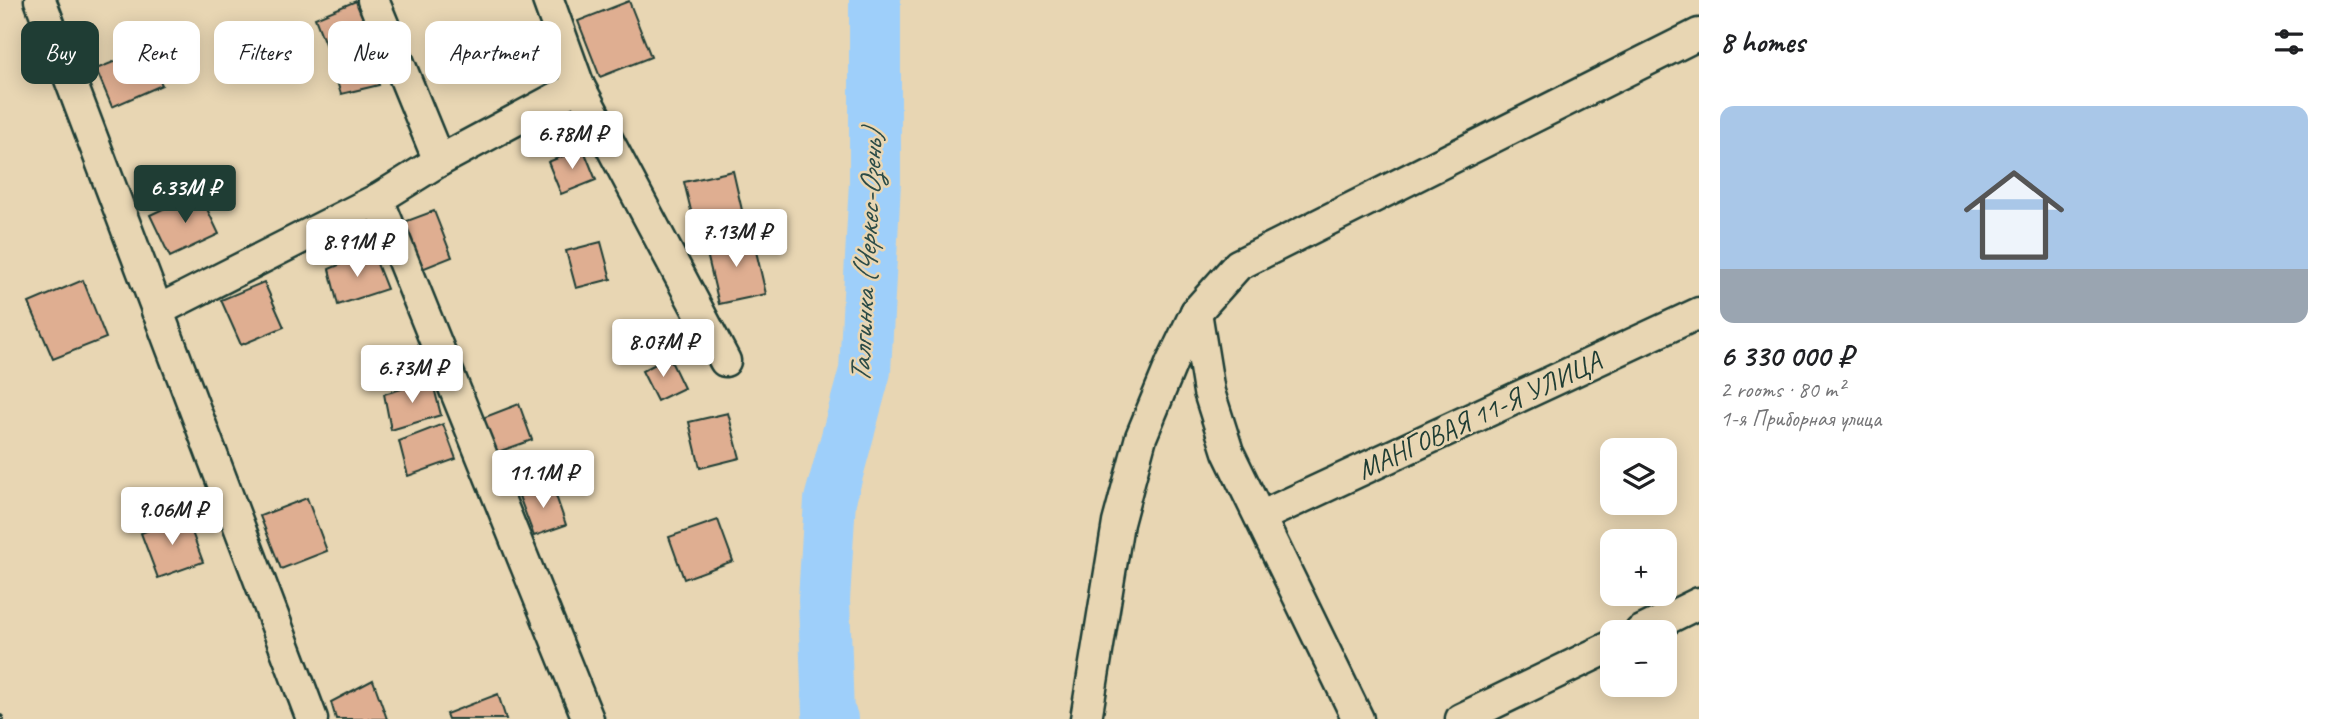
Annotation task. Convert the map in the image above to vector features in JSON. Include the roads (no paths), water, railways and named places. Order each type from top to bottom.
[{"type":"street","points":[[40,0],[312,719]]},
{"type":"street","points":[[373,0],[439,161]]},
{"type":"street","points":[[548,0],[579,86],[725,361]]},
{"type":"street","points":[[1086,719],[1118,523],[1141,437],[1196,312],[1238,265],[1699,34]]},
{"type":"street","points":[[157,311],[378,200],[439,161],[579,86]]},
{"type":"street","points":[[378,200],[588,719]]},
{"type":"street","points":[[1196,312],[1209,392],[1228,452],[1358,719]]},
{"type":"street","name":"МАНГОВАЯ 11-Я УЛИЦА","points":[[1260,517],[1699,313]]},
{"type":"street","points":[[1664,620],[1699,603]]},
{"type":"street","points":[[1461,719],[1600,652]]},
{"type":"waterway","name":"Талгинка (Черкес-Озень)","points":[[832,719],[828,714],[824,600],[830,500],[865,371],[875,182],[875,0]]}]
